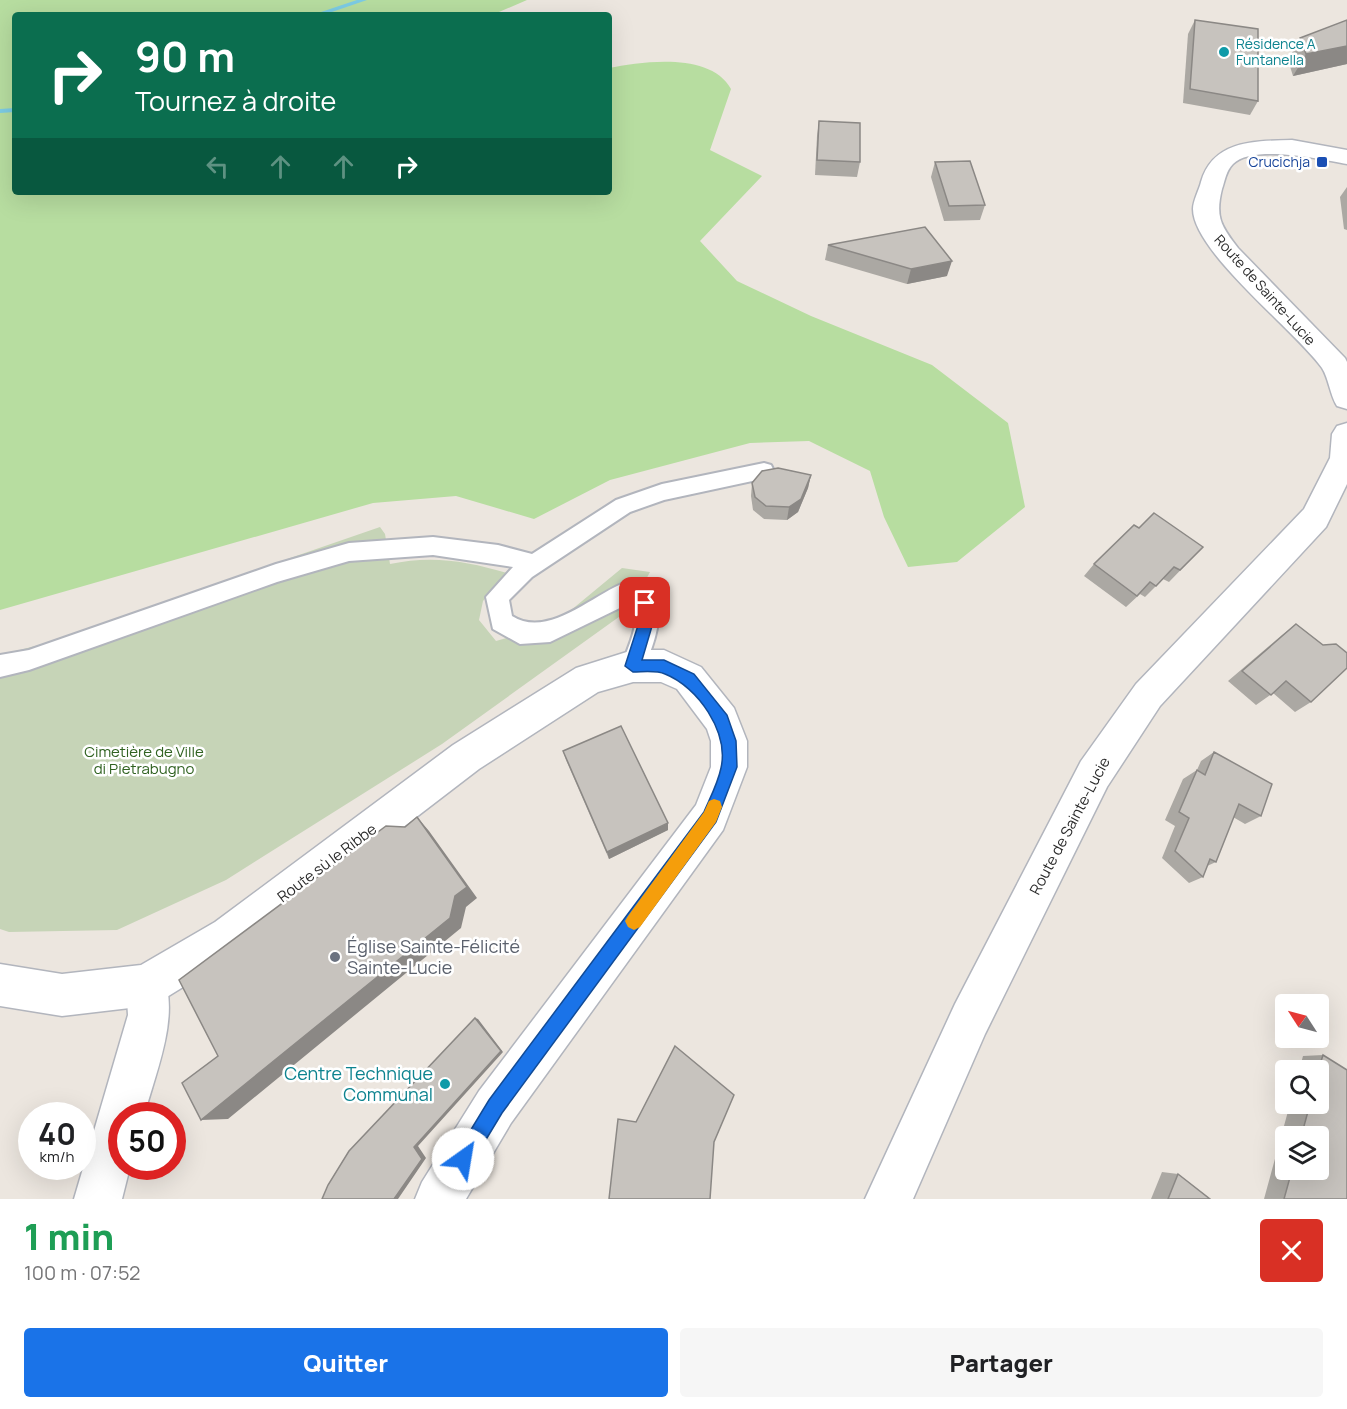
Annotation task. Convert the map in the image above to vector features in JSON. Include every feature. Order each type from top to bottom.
[{"type":"street","name":"Route de Sainte-Lucie","points":[[1347,158],[1292,147],[1256,148],[1226,157],[1215,172],[1205,209],[1212,231],[1229,254],[1335,365],[1347,399]]},
{"type":"street","name":"Route de Sainte-Lucie","points":[[889,1199],[970,1019],[1094,774],[1148,695],[1315,518],[1345,458],[1347,435]]},
{"type":"street","name":"Route sù le Ribbe","points":[[0,985],[62,995],[147,985],[229,936],[466,757],[588,679],[633,666],[664,666],[689,678],[722,720],[729,741],[729,767],[710,817],[495,1107],[439,1199]]},
{"type":"street","points":[[98,1199],[149,1015],[147,985]]},
{"type":"lane","points":[[633,666],[648,616],[645,603],[635,593],[626,592],[550,632],[520,634],[501,622],[497,597],[524,570],[623,506],[662,492],[764,471]]},
{"type":"lane","points":[[0,666],[29,660],[276,573],[349,552],[433,546],[498,554],[534,564]]},
{"type":"green space","points":[[0,0],[527,0],[499,12],[12,12],[12,195],[612,195],[612,68],[640,63],[676,62],[708,69],[721,77],[731,89],[710,150],[762,176],[700,241],[737,281],[811,316],[932,365],[1008,423],[1025,507],[957,562],[908,567],[884,517],[870,471],[809,441],[750,443],[610,480],[534,519],[456,496],[373,503],[0,610]]},
{"type":"green space","name":"Cimetière de Ville di Pietrabugno","points":[[380,527],[385,534],[390,564],[420,560],[449,561],[478,565],[507,573],[483,601],[479,620],[496,641],[553,625],[622,568],[650,572],[630,609],[442,744],[226,880],[117,930],[9,932],[0,929],[0,655],[39,645]]},
{"type":"building","points":[[1195,20],[1258,29],[1258,101],[1190,89]]},
{"type":"building","points":[[1347,20],[1347,46],[1306,54],[1300,38]]},
{"type":"building","points":[[819,121],[860,123],[860,162],[817,160]]},
{"type":"building","points":[[970,161],[985,205],[949,206],[935,162]]},
{"type":"building","points":[[925,227],[952,261],[911,269],[828,245]]},
{"type":"building","points":[[778,468],[811,475],[801,499],[789,507],[766,506],[755,497],[752,483],[762,471]]},
{"type":"building","points":[[1154,513],[1203,547],[1180,570],[1174,567],[1156,586],[1150,582],[1137,596],[1094,564],[1134,525],[1139,528]]},
{"type":"building","points":[[1296,624],[1323,645],[1336,644],[1347,653],[1347,668],[1311,702],[1286,681],[1271,695],[1242,671]]},
{"type":"building","points":[[621,726],[668,823],[607,852],[563,751]]},
{"type":"building","points":[[1214,752],[1272,784],[1261,816],[1239,804],[1216,862],[1210,859],[1203,877],[1175,851],[1189,818],[1179,812],[1197,770],[1205,775]]},
{"type":"building","name":"Église Sainte-Félicité Sainte-Lucie","points":[[417,817],[467,887],[455,896],[450,918],[201,1120],[182,1083],[218,1056],[179,980],[386,826],[405,827]]},
{"type":"building","name":"Centre Technique Communal","points":[[475,1018],[501,1051],[414,1147],[422,1159],[394,1199],[322,1199],[349,1151]]},
{"type":"building","points":[[675,1046],[734,1095],[714,1142],[710,1199],[609,1199],[618,1119],[636,1122]]},
{"type":"building","points":[[1323,1055],[1347,1070],[1347,1199],[1284,1199],[1289,1180],[1329,1180],[1329,1126],[1304,1126],[1307,1114],[1329,1114],[1329,1060],[1321,1060]]},
{"type":"building","points":[[1178,1174],[1210,1199],[1168,1199]]},
{"type":"waterway","points":[[326,12],[364,0]]},
{"type":"waterway","points":[[0,111],[12,110]]},
{"type":"slow traffic","points":[[634,921],[710,817],[714,807]]},
{"type":"place","name":"Résidence A Funtanella","points":[[1224,52]]},
{"type":"place","name":"Crucichja","points":[[1322,162]]},
{"type":"place","name":"Église Sainte-Félicité Sainte-Lucie","points":[[335,957]]},
{"type":"place","name":"Centre Technique Communal","points":[[445,1084]]},
{"type":"route","points":[[463,1159],[495,1107],[710,817],[729,767],[729,741],[722,720],[689,678],[664,666],[633,666],[648,616],[645,603]]}]
